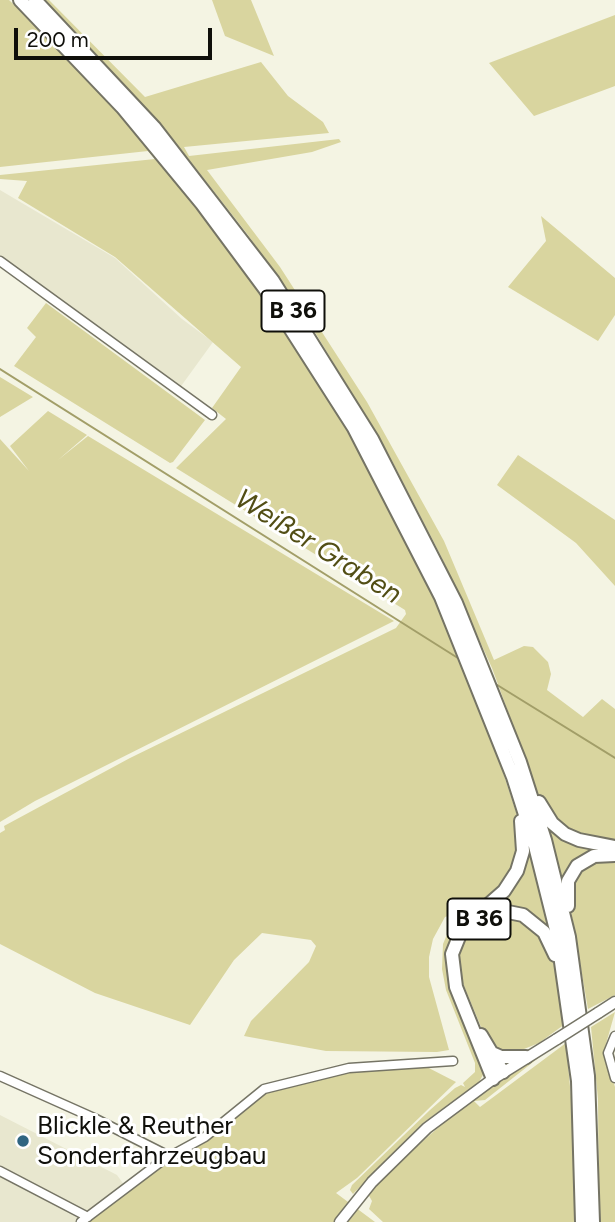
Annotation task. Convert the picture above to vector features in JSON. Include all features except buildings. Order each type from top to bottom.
[{"type":"highway","name":"B 36","points":[[20,0],[91,72],[158,149],[273,300],[333,393],[380,475],[426,565],[468,658],[489,681],[545,840],[569,937],[588,1076],[593,1222]]},
{"type":"highway","name":"B 36","points":[[35,0],[154,127],[224,214],[289,305],[391,471],[445,579],[478,669],[548,894],[568,1002],[582,1135],[582,1222]]},
{"type":"highway","points":[[498,1076],[456,986],[452,962],[454,946],[463,928],[504,891],[519,867],[523,835],[512,792],[513,777]]},
{"type":"highway","name":"B 36","points":[[527,786],[545,814],[565,834],[586,842],[615,847]]},
{"type":"highway","points":[[569,937],[571,924],[566,894],[570,875],[587,859],[600,855],[615,855]]},
{"type":"highway","name":"B 36","points":[[498,1076],[492,1053],[475,1023],[456,965],[460,941],[480,918],[493,912],[508,911],[539,926],[555,953],[562,990],[568,1002]]},
{"type":"highway","points":[[492,1053],[501,1057],[526,1057]]},
{"type":"main road","points":[[340,1222],[399,1153],[427,1128],[526,1057],[615,1002]]},
{"type":"street","points":[[0,261],[212,415]]},
{"type":"street","points":[[615,1036],[608,1053],[615,1078]]},
{"type":"street","points":[[0,1171],[85,1219],[169,1156],[205,1137],[251,1097],[276,1084],[349,1068],[453,1061]]},
{"type":"street","points":[[0,1076],[94,1118],[169,1156]]},
{"type":"shaded area","points":[[0,0],[9,0],[115,107],[192,200],[267,302],[342,420],[440,607],[496,751],[517,815],[520,835],[512,874],[451,948],[484,1073],[479,1082],[423,1123],[353,1194],[350,1190],[352,1185],[455,1088],[461,1085],[465,1087],[463,1083],[475,1072],[475,1063],[446,990],[442,969],[443,944],[456,913],[445,917],[433,939],[429,957],[429,977],[449,1050],[437,1052],[326,1051],[244,1036],[251,1021],[309,962],[316,946],[311,940],[262,933],[234,960],[190,1025],[95,993],[0,944],[0,833],[5,830],[4,826],[130,758],[396,628],[406,614],[405,610],[176,468],[226,419],[212,408],[241,367],[115,257],[18,198],[27,181],[0,179],[0,175],[155,159],[148,151],[0,167]]},
{"type":"shaded area","points":[[45,0],[49,0],[145,97],[261,62],[288,96],[323,122],[329,133],[184,147],[189,156],[339,139],[341,142],[312,152],[207,170],[280,267],[367,402],[444,541],[494,660],[524,646],[533,647],[548,662],[551,674],[547,690],[583,717],[602,699],[615,709],[615,845],[564,830],[540,799],[492,668],[442,558],[388,453],[313,329],[248,235],[176,143]]},
{"type":"shaded area","points":[[212,0],[251,0],[274,56],[225,36]]},
{"type":"shaded area","points":[[615,15],[615,86],[534,116],[489,63]]},
{"type":"shaded area","points":[[0,190],[115,258],[182,319],[213,342],[179,389],[0,257]]},
{"type":"shaded area","points":[[541,216],[615,278],[615,315],[598,341],[508,287],[546,241]]},
{"type":"shaded area","points":[[46,303],[205,420],[173,462],[170,463],[14,366],[36,337],[27,328]]},
{"type":"shaded area","points":[[0,377],[33,397],[0,417]]},
{"type":"shaded area","points":[[48,411],[87,435],[58,460],[88,436],[394,621],[35,801],[0,822],[0,439],[29,471],[10,446]]},
{"type":"shaded area","points":[[518,455],[615,520],[615,586],[576,543],[497,485]]},
{"type":"shaded area","points":[[546,823],[603,851],[562,883]]},
{"type":"shaded area","points":[[527,840],[551,936],[545,929],[487,910],[494,904]]},
{"type":"shaded area","points":[[597,857],[615,858],[615,995],[588,1009],[569,900],[572,878]]},
{"type":"shaded area","points":[[504,914],[531,923],[552,956],[565,1024],[539,1043],[514,1053],[498,1053],[486,1039],[459,974],[460,950],[468,932],[479,922]]},
{"type":"shaded area","points":[[615,1012],[604,1051],[615,1087],[615,1222],[599,1222],[598,1099],[591,1027]]},
{"type":"shaded area","points":[[566,1043],[573,1119],[576,1222],[383,1222],[369,1209],[372,1201],[368,1194],[398,1163],[465,1104],[556,1044],[485,1100],[474,1101],[480,1107]]},
{"type":"shaded area","points":[[421,1064],[456,1082],[357,1178],[336,1193],[375,1222],[87,1222],[258,1096],[348,1071]]},
{"type":"shaded area","points":[[0,1115],[117,1175],[127,1189],[105,1222],[0,1222]]},
{"type":"waterway","name":"Weißer Graben","points":[[0,369],[461,660]]},
{"type":"waterway","name":"Weißer Graben","points":[[494,683],[615,758]]},
{"type":"place","name":"Blickle & Reuther Sonderfahrzeugbau","points":[[23,1141]]}]
